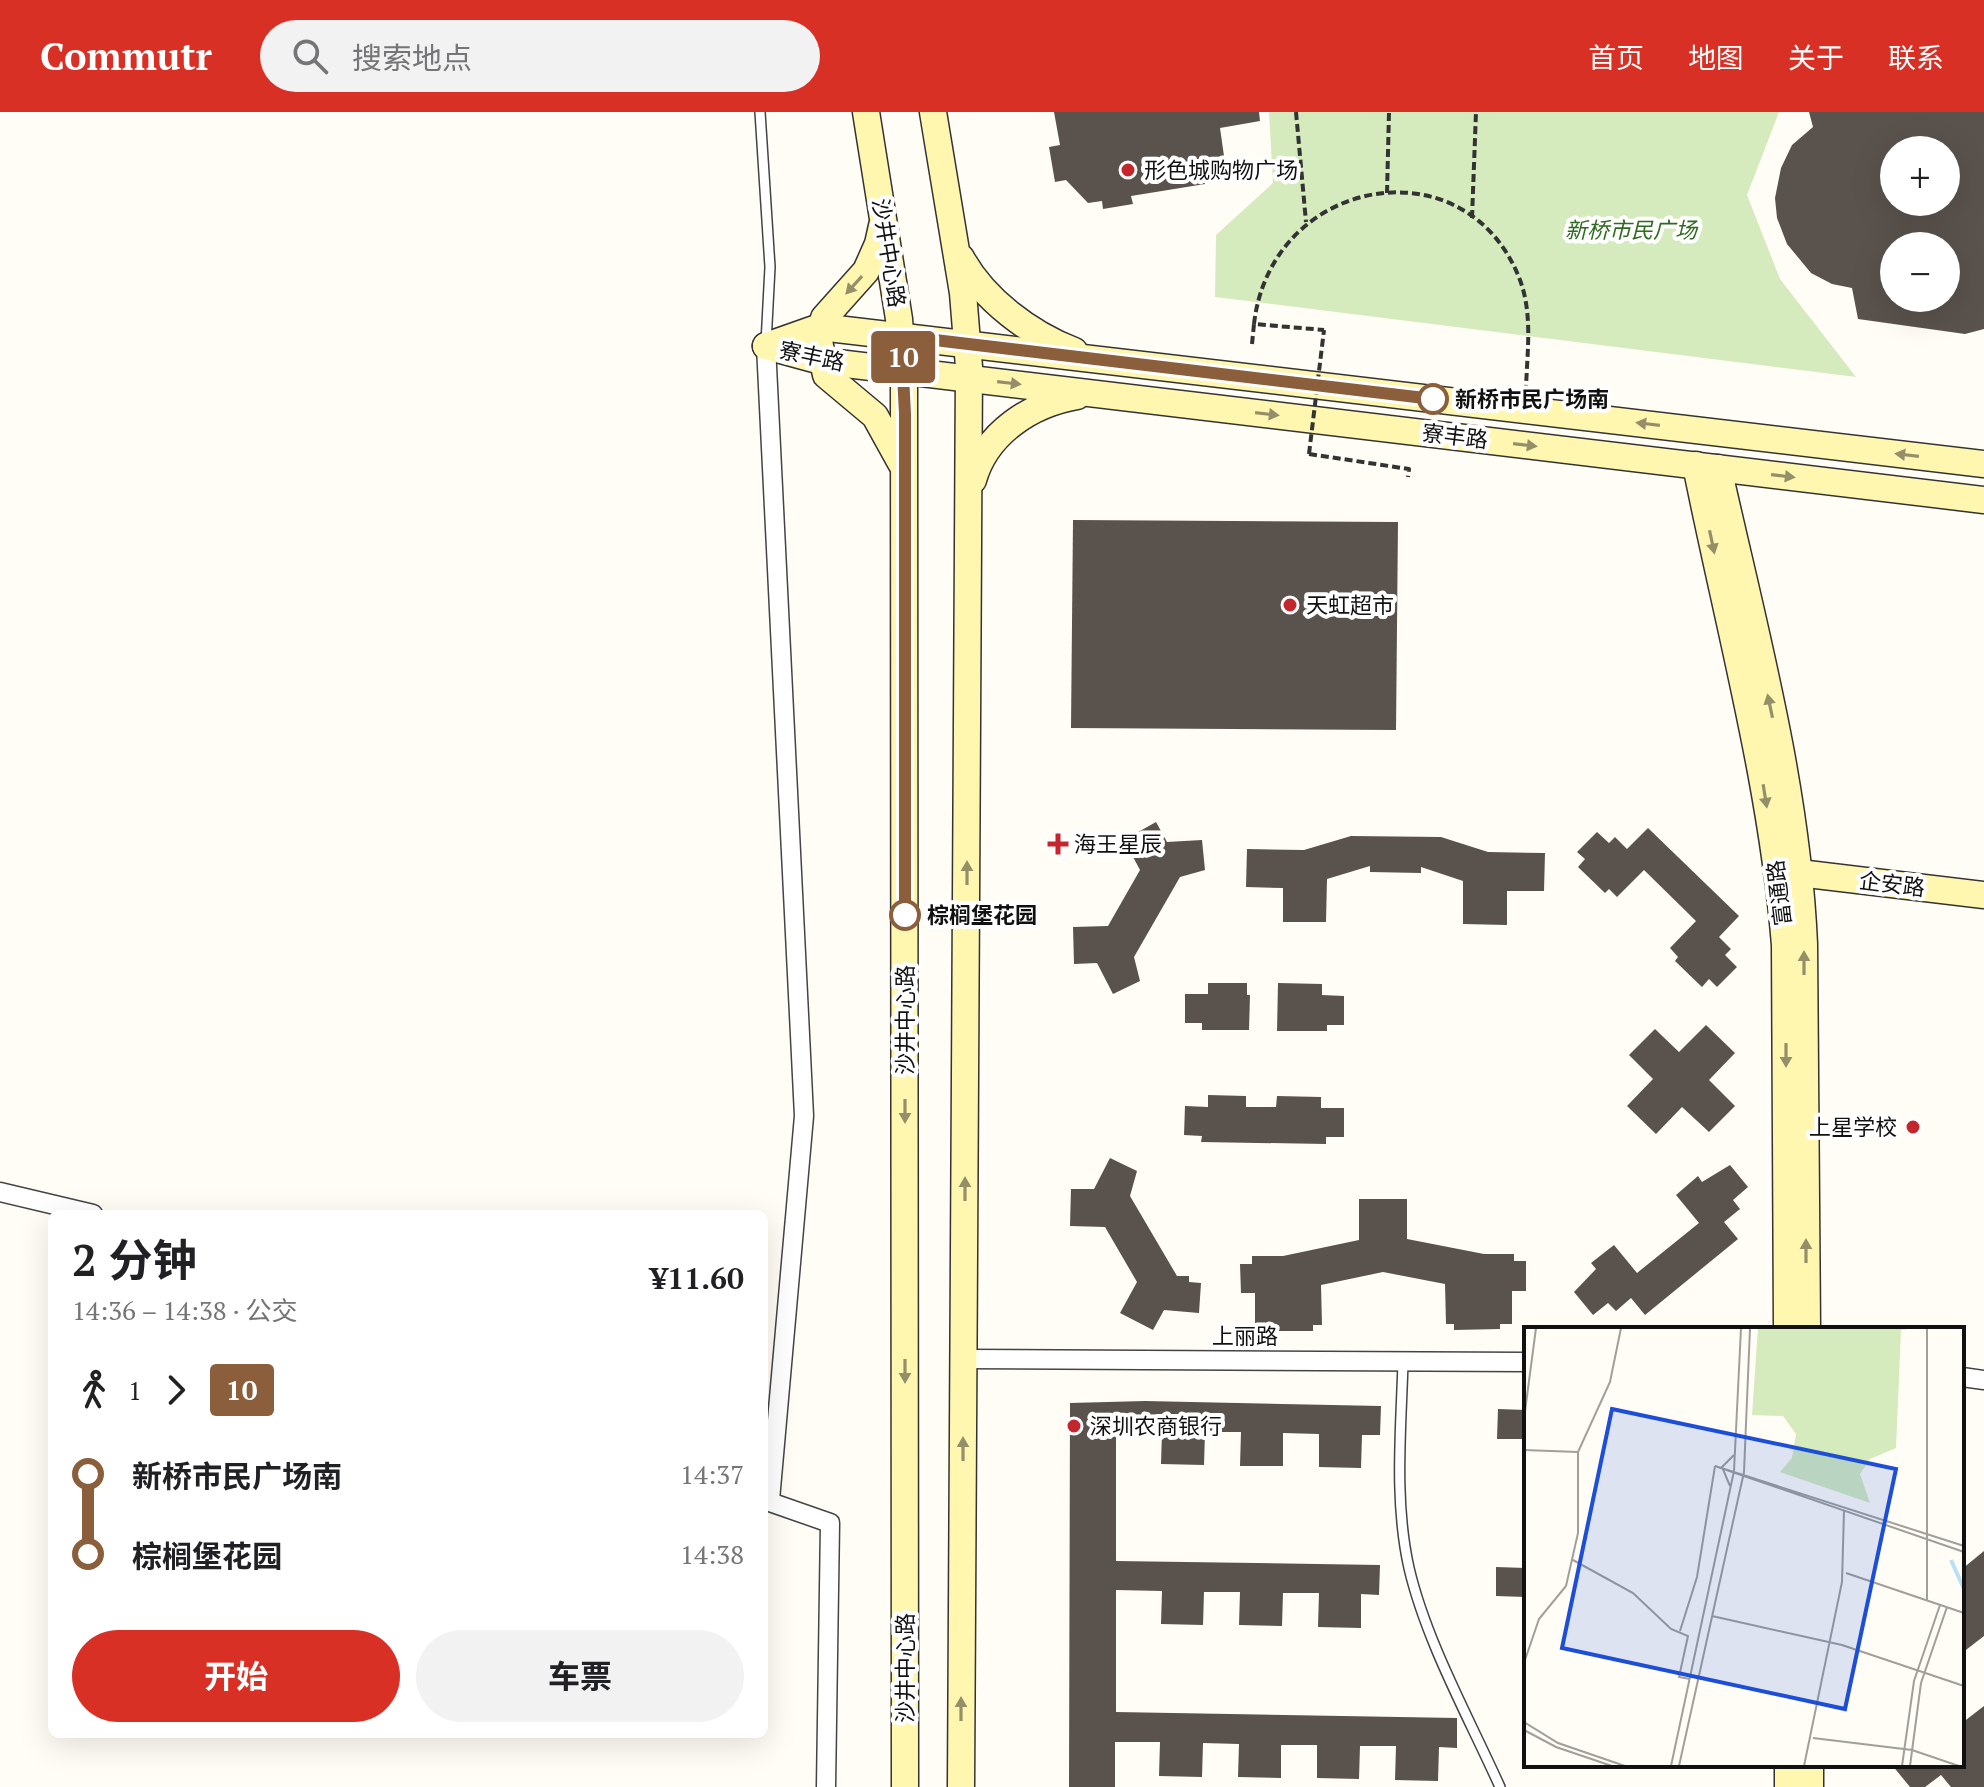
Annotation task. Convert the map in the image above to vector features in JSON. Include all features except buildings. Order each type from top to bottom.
[{"type":"street","name":"沙井中心路","points":[[866,112],[901,336],[903,371],[905,1787]]},
{"type":"street","points":[[933,112],[955,242],[968,344],[969,378],[961,1787]]},
{"type":"street","points":[[883,214],[878,244],[866,271],[831,307],[820,327],[821,361],[826,375],[837,387],[875,416],[893,443],[904,473]]},
{"type":"street","points":[[955,242],[974,279],[1008,312],[1069,350],[1096,359]]},
{"type":"street","name":"寮丰路","points":[[766,346],[820,327],[1984,464]]},
{"type":"street","name":"寮丰路","points":[[766,346],[821,361],[1984,500]]},
{"type":"street","points":[[766,346],[804,1116],[768,1490]]},
{"type":"street","points":[[969,495],[981,458],[1021,417],[1053,401],[1098,394]]},
{"type":"street","name":"富通路","points":[[1707,467],[1780,752],[1799,873],[1804,944],[1807,1327]]},
{"type":"street","name":"富通路","points":[[1707,467],[1781,903],[1785,961],[1787,1327]]},
{"type":"street","name":"企安路","points":[[1799,873],[1984,895]]},
{"type":"street","points":[[0,1192],[76,1210]]},
{"type":"street","name":"上丽路","points":[[964,1359],[1524,1362]]},
{"type":"street","points":[[1964,1377],[1984,1380]]},
{"type":"street","points":[[768,1500],[830,1523],[826,1787]]},
{"type":"lane","points":[[760,112],[770,267],[766,346]]},
{"type":"lane","points":[[1403,1362],[1401,1510],[1409,1569],[1429,1626],[1500,1787]]},
{"type":"path","points":[[1296,112],[1306,222]]},
{"type":"path","points":[[1387,193],[1389,112]]},
{"type":"path","points":[[1472,218],[1476,112]]},
{"type":"path","points":[[1252,344],[1269,267],[1292,235],[1306,222],[1340,202],[1387,193],[1437,200],[1472,218],[1500,245],[1511,261],[1529,317],[1525,410]]},
{"type":"path","points":[[1254,324],[1324,330],[1309,454],[1409,469],[1408,477]]},
{"type":"green space","name":"新桥市民广场","points":[[1269,112],[1779,112],[1747,195],[1780,279],[1856,377],[1215,297],[1216,235],[1273,183]]},
{"type":"bus line","name":"10","points":[[905,915],[905,414],[901,336],[1433,399]]},
{"type":"place","name":"形色城购物广场","points":[[1128,170]]},
{"type":"place","name":"新桥市民广场南","points":[[1433,399]]},
{"type":"place","name":"天虹超市","points":[[1290,605]]},
{"type":"place","name":"海王星辰","points":[[1058,844]]},
{"type":"place","name":"棕榈堡花园","points":[[905,915]]},
{"type":"place","name":"上星学校","points":[[1913,1127]]},
{"type":"place","name":"深圳农商银行","points":[[1074,1426]]}]
